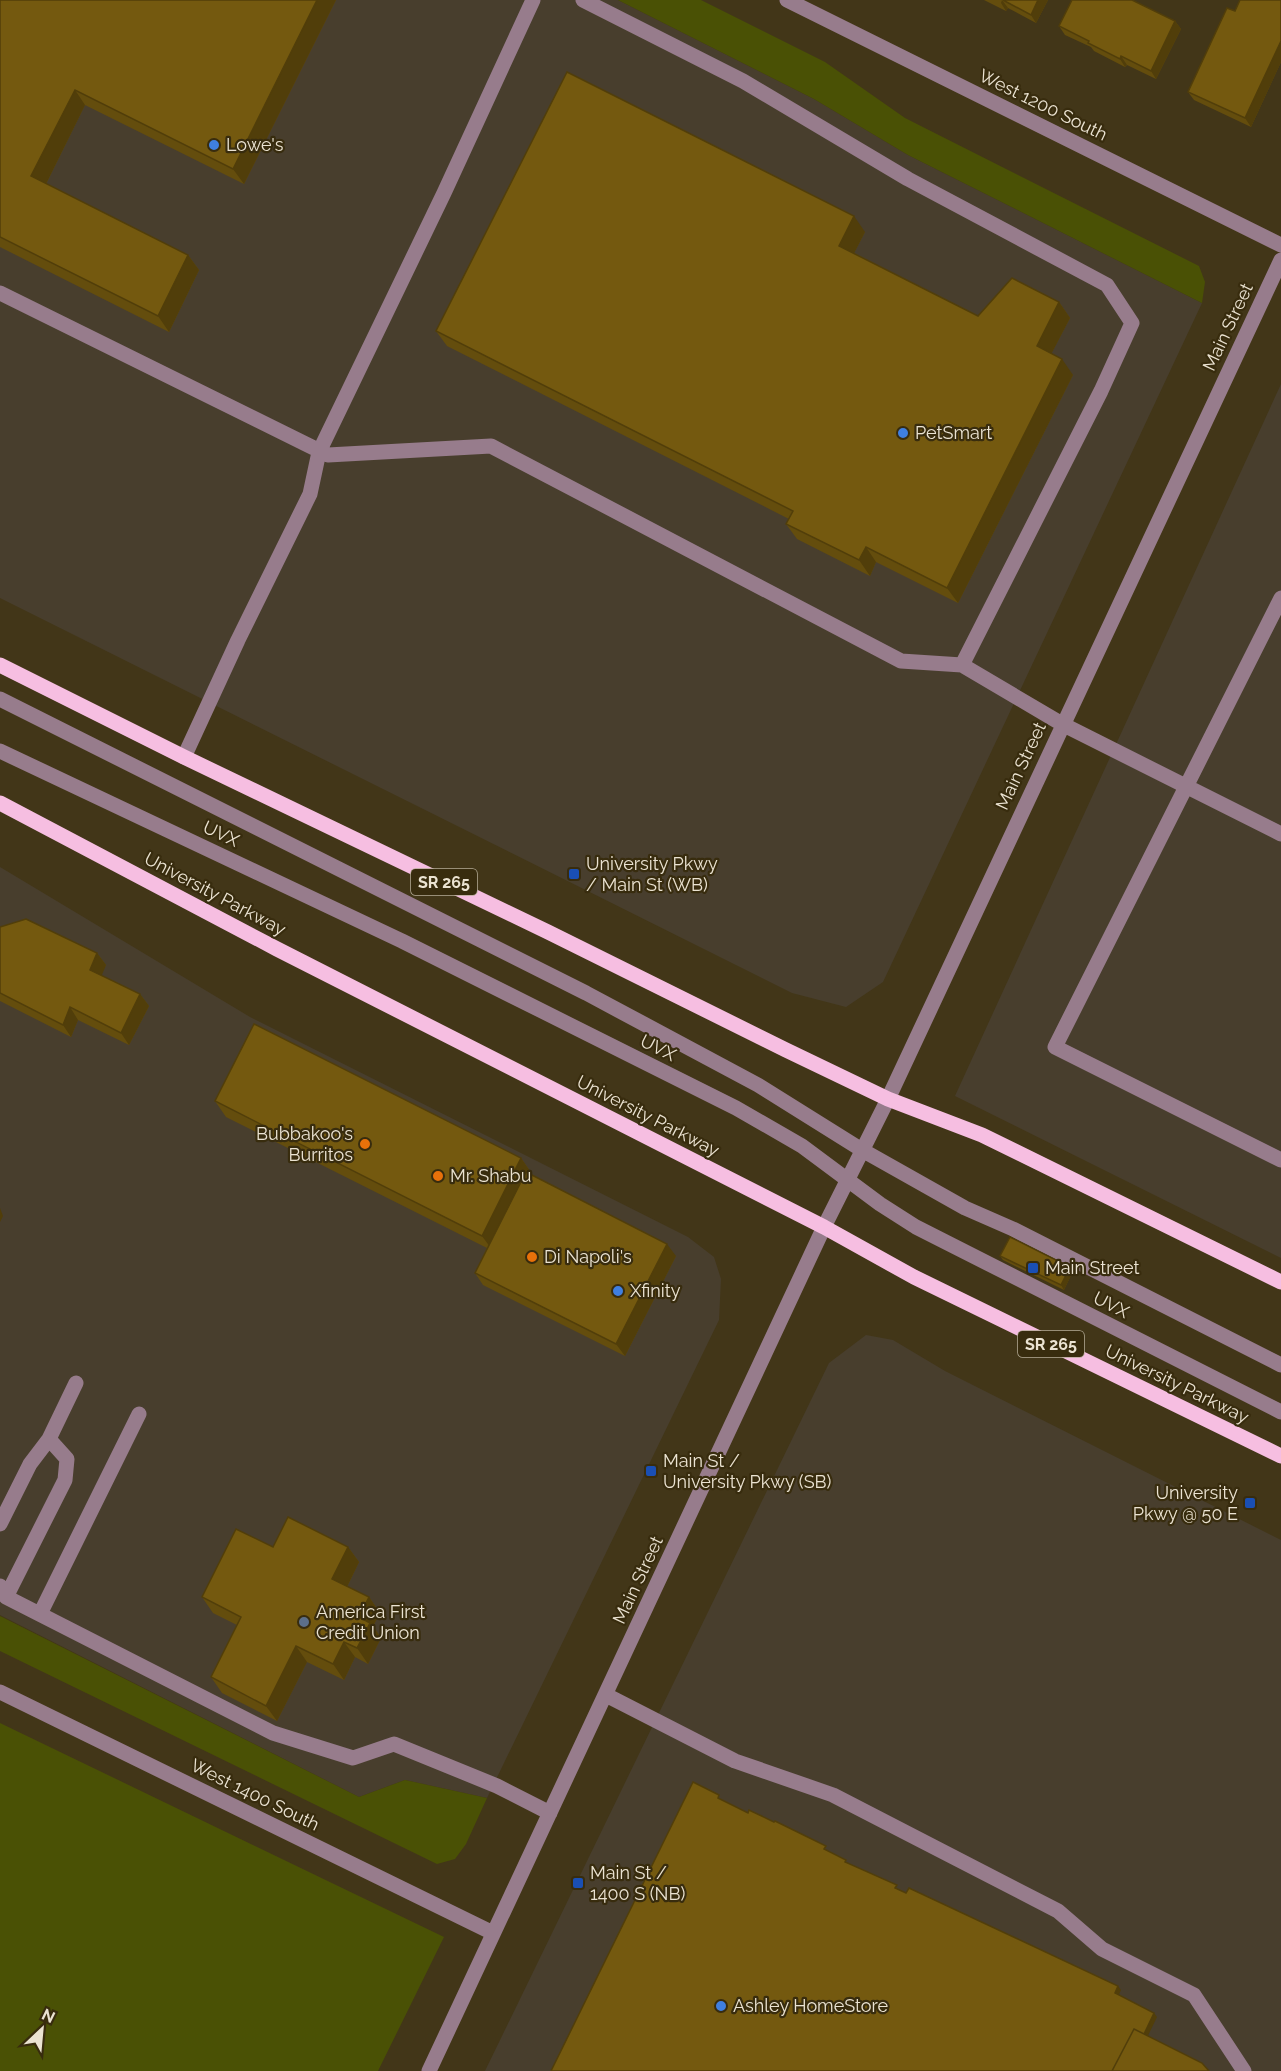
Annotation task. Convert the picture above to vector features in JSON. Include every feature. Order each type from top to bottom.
[{"type":"main road","name":"SR 265","points":[[0,665],[184,757],[888,1099],[982,1135],[1281,1282]]},
{"type":"main road","name":"University Parkway","points":[[0,803],[277,949],[824,1227],[914,1277],[1281,1456]]},
{"type":"street","points":[[184,757],[238,640],[310,494],[319,452],[444,193],[533,0]]},
{"type":"street","points":[[583,0],[743,81],[908,179],[1107,285],[1132,323],[1101,391],[962,665]]},
{"type":"street","name":"West 1200 South","points":[[787,0],[1281,245]]},
{"type":"street","name":"Main Street","points":[[429,2071],[824,1227],[888,1099],[1281,260]]},
{"type":"street","points":[[0,293],[328,455],[491,446],[901,661],[962,665],[1062,724],[1281,834]]},
{"type":"street","points":[[1281,597],[1055,1047],[1281,1160]]},
{"type":"street","name":"UVX","points":[[0,699],[596,998],[758,1085],[862,1150],[965,1208],[1013,1229],[1281,1365]]},
{"type":"street","name":"UVX","points":[[0,751],[402,941],[725,1103],[802,1146],[880,1204],[916,1227],[1281,1412]]},
{"type":"street","points":[[0,1524],[30,1464],[49,1439],[76,1383]]},
{"type":"street","points":[[40,1614],[139,1414]]},
{"type":"street","points":[[49,1439],[67,1459],[65,1480],[3,1591],[40,1614],[273,1733],[353,1758],[393,1744],[497,1786],[550,1813]]},
{"type":"street","name":"West 1400 South","points":[[0,1692],[493,1933]]},
{"type":"street","points":[[606,1695],[735,1761],[833,1795],[1058,1911],[1102,1949],[1194,1995],[1244,2071]]},
{"type":"shaded area","points":[[0,0],[618,0],[814,99],[908,155],[1202,303],[883,982],[846,1007],[792,993],[0,598]]},
{"type":"shaded area","points":[[1281,384],[1281,1258],[955,1096]]},
{"type":"shaded area","points":[[0,867],[250,1017],[688,1237],[714,1257],[721,1279],[719,1320],[487,1798],[405,1780],[359,1797],[0,1615]]},
{"type":"shaded area","points":[[866,1335],[893,1340],[945,1371],[1281,1540],[1281,2071],[485,2071],[829,1363]]},
{"type":"green space","points":[[618,0],[701,0],[825,62],[905,118],[1199,266],[1205,282],[1202,303],[908,155],[814,99]]},
{"type":"green space","points":[[0,1616],[359,1797],[405,1780],[487,1798],[466,1844],[455,1859],[437,1864],[0,1651]]},
{"type":"green space","points":[[0,1723],[444,1937],[378,2071],[0,2071]]},
{"type":"building","name":"Lowe's","points":[[0,0],[317,0],[233,169],[75,90],[31,176],[188,255],[158,316],[0,237]]},
{"type":"building","points":[[1003,0],[1038,0],[1031,15]]},
{"type":"building","points":[[1072,0],[1132,0],[1175,21],[1151,71],[1121,56],[1120,59],[1059,26]]},
{"type":"building","points":[[1240,0],[1281,0],[1281,41],[1245,118],[1188,92],[1227,8],[1235,11]]},
{"type":"building","points":[[567,72],[854,216],[839,246],[978,316],[1012,278],[1059,302],[1037,346],[1062,359],[947,588],[866,547],[859,560],[786,524],[793,511],[436,331]]},
{"type":"building","points":[[26,919],[97,953],[90,970],[140,994],[121,1033],[70,1007],[63,1025],[0,993],[0,927]]},
{"type":"building","points":[[254,1024],[521,1158],[482,1236],[215,1101]]},
{"type":"building","points":[[526,1172],[667,1244],[616,1344],[475,1273]]},
{"type":"building","points":[[1010,1237],[1070,1267],[1061,1285],[1000,1256]]},
{"type":"building","name":"America First Credit Union","points":[[288,1517],[348,1547],[332,1579],[369,1597],[359,1617],[370,1623],[357,1648],[344,1642],[333,1664],[296,1646],[266,1706],[211,1677],[241,1617],[202,1597],[236,1529],[273,1547]]},
{"type":"building","points":[[693,1782],[748,1813],[749,1810],[826,1846],[824,1849],[846,1860],[845,1862],[897,1885],[895,1888],[906,1893],[909,1888],[1118,1986],[1115,1993],[1154,2013],[1144,2034],[1134,2029],[1112,2071],[551,2071]]},
{"type":"building","points":[[1134,2029],[1202,2063],[1209,2071],[1112,2071]]},
{"type":"place","name":"Lowe's","points":[[214,145]]},
{"type":"place","name":"PetSmart","points":[[903,433]]},
{"type":"place","name":"University Pkwy / Main St (WB)","points":[[574,874]]},
{"type":"place","name":"Bubbakoo's Burritos","points":[[365,1144]]},
{"type":"place","name":"Mr. Shabu","points":[[438,1176]]},
{"type":"place","name":"Di Napoli's","points":[[532,1257]]},
{"type":"place","name":"Main Street","points":[[1033,1268]]},
{"type":"place","name":"Xfinity","points":[[618,1291]]},
{"type":"place","name":"Main St / University Pkwy (SB)","points":[[651,1471]]},
{"type":"place","name":"University Pkwy @ 50 E","points":[[1250,1503]]},
{"type":"place","name":"America First Credit Union","points":[[304,1622]]},
{"type":"place","name":"Main St / 1400 S (NB)","points":[[578,1883]]},
{"type":"place","name":"Ashley HomeStore","points":[[721,2006]]}]
